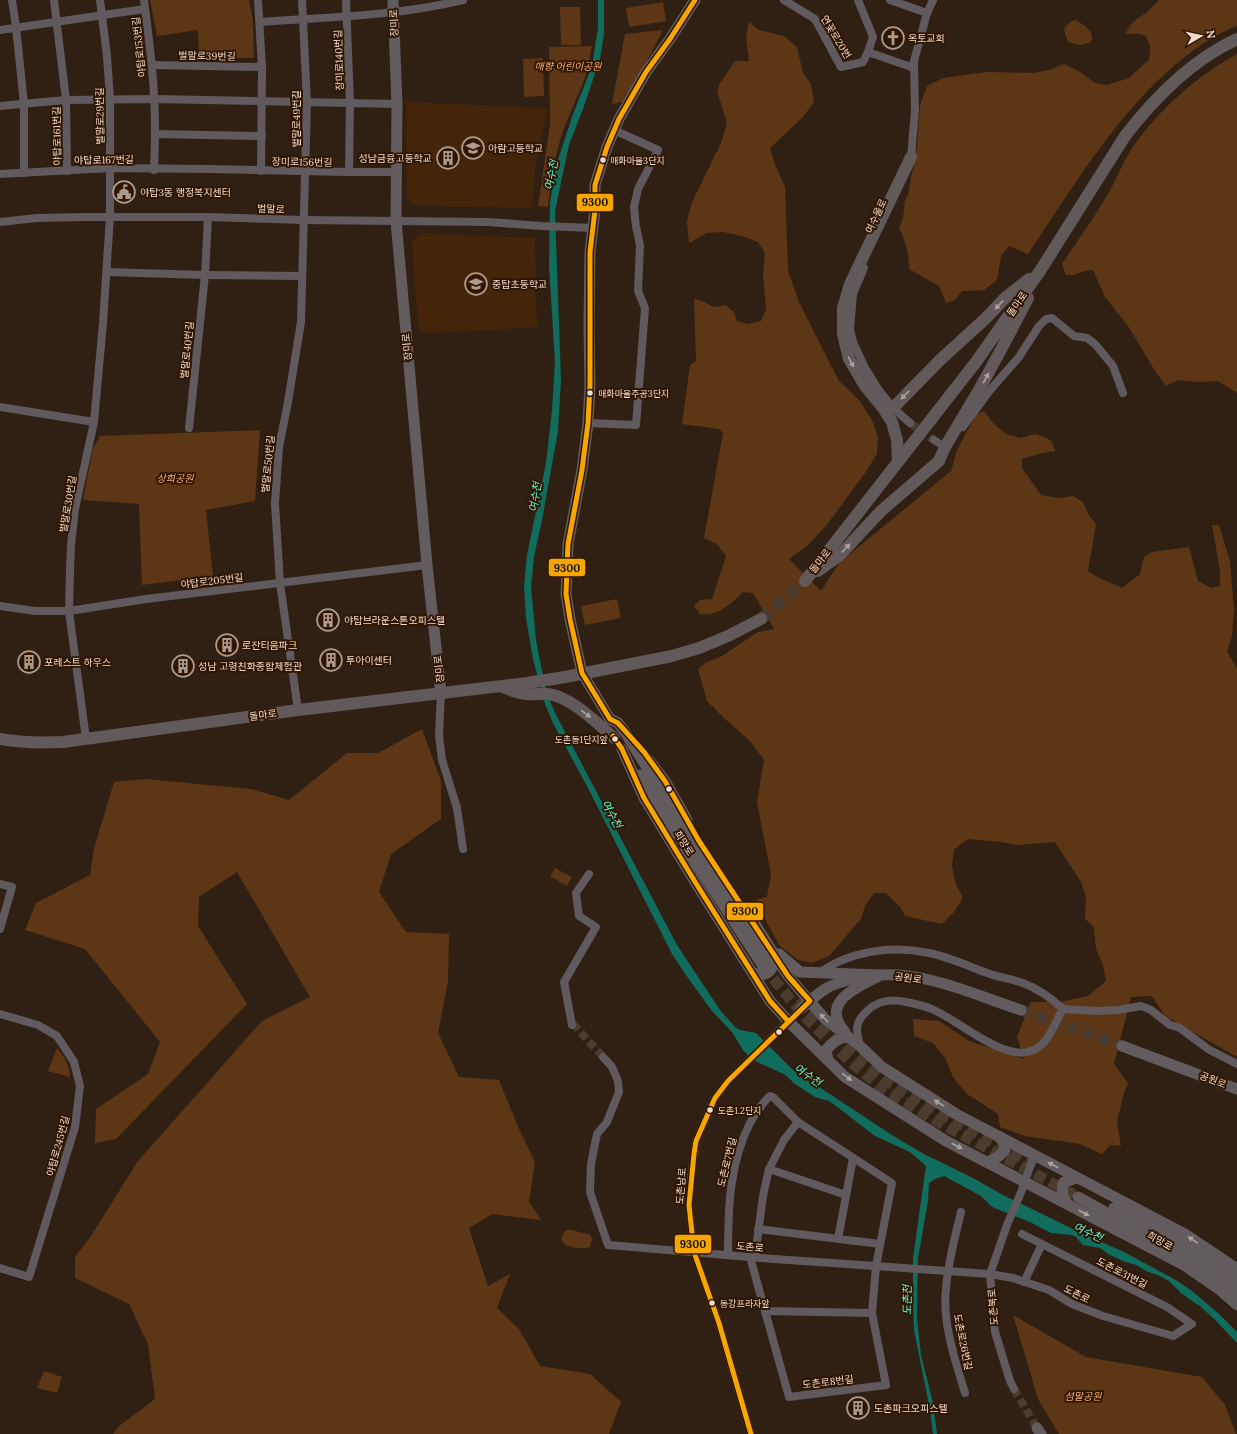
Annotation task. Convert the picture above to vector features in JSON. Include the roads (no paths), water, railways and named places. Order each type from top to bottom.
[{"type":"main road","name":"장미로","points":[[393,0],[397,104],[396,221],[427,565],[441,692]]},
{"type":"main road","name":"희망로","points":[[695,0],[670,39],[646,72],[614,130],[603,158],[595,185],[593,228],[590,252],[590,385],[588,423],[582,470],[568,544],[566,594],[582,673],[610,719],[610,728],[614,738],[769,961]]},
{"type":"main road","name":"돌마로","points":[[945,448],[939,461],[881,512],[840,554],[805,581],[976,362],[1040,271],[1125,136],[1139,118],[1158,98],[1199,62],[1223,45],[1237,38]]},
{"type":"main road","points":[[898,462],[897,440],[892,422],[883,408],[865,386],[849,359],[843,334],[843,308],[850,284],[911,157]]},
{"type":"main road","points":[[893,408],[940,360],[985,319],[1006,297],[1040,271]]},
{"type":"main road","points":[[945,448],[979,390],[1024,307],[1040,271]]},
{"type":"main road","points":[[582,673],[672,656],[699,648],[728,636],[762,619]]},
{"type":"main road","name":"돌마로","points":[[0,739],[14,742],[46,743],[86,739],[298,710],[527,683],[582,673]]},
{"type":"main road","points":[[500,686],[525,695],[548,694],[566,700],[585,713],[614,738]]},
{"type":"main road","name":"희망로","points":[[610,719],[618,723],[625,732],[769,961]]},
{"type":"main road","points":[[625,732],[644,752],[665,781],[699,841],[753,921],[771,946],[782,958],[800,972],[818,974],[879,975]]},
{"type":"main road","points":[[622,749],[644,798],[770,1001],[788,1021],[845,1077],[946,1141],[988,1162],[1023,1186],[1066,1203],[1184,1265],[1220,1290],[1237,1305]]},
{"type":"main road","points":[[752,973],[759,975],[766,974],[774,965],[769,961],[753,921]]},
{"type":"main road","points":[[769,961],[788,976],[805,1005],[860,1046]]},
{"type":"main road","points":[[879,975],[856,987],[844,997],[836,1009],[837,1017],[843,1030],[882,1067],[956,1114],[1185,1234],[1237,1269]]},
{"type":"main road","name":"공원로","points":[[805,1005],[819,991],[834,983],[879,975],[904,976],[939,983],[1021,1010]]},
{"type":"main road","points":[[828,1060],[826,1050],[830,1044],[836,1040],[848,1037]]},
{"type":"main road","name":"공원로","points":[[1122,1046],[1237,1089]]},
{"type":"main road","points":[[988,1162],[999,1156],[1004,1150],[1004,1142],[998,1136]]},
{"type":"main road","points":[[1066,1203],[1062,1196],[1064,1182],[1077,1178]]},
{"type":"main road","name":"희망로","points":[[1237,1281],[1199,1254],[1171,1237],[1079,1194],[1194,1261],[1237,1292]]},
{"type":"street","points":[[12,0],[24,104],[24,173]]},
{"type":"street","points":[[54,0],[58,21],[66,100]]},
{"type":"street","name":"벌말로29번길","points":[[100,0],[110,100],[110,216]]},
{"type":"street","points":[[144,0],[145,9]]},
{"type":"street","points":[[258,0],[262,67],[261,171]]},
{"type":"street","name":"벌말로49번길","points":[[302,0],[307,102],[304,220]]},
{"type":"street","points":[[346,0],[348,16]]},
{"type":"street","name":"장미로140번길","points":[[260,22],[393,13],[463,0]]},
{"type":"street","name":"연꽃로20번","points":[[784,0],[815,19],[841,67],[863,62],[868,52],[914,68]]},
{"type":"street","points":[[858,0],[873,37],[868,52]]},
{"type":"street","points":[[890,0],[927,13]]},
{"type":"street","name":"여수울로","points":[[910,423],[893,408],[878,389],[857,353],[850,329],[851,309],[853,294],[911,157],[915,111],[914,61],[927,13],[934,0]]},
{"type":"street","name":"야탑로153번길","points":[[0,30],[145,9],[152,65],[154,99]]},
{"type":"street","name":"장미로140번길","points":[[348,16],[350,103],[349,172]]},
{"type":"street","name":"벌말로39번길","points":[[152,65],[262,67]]},
{"type":"street","points":[[154,99],[154,170]]},
{"type":"street","name":"야탑로161번길","points":[[0,106],[66,100],[154,99],[397,104]]},
{"type":"street","name":"야탑로161번길","points":[[66,100],[68,171]]},
{"type":"street","points":[[588,423],[636,425],[645,308],[638,291],[640,245],[634,207],[638,189],[658,150],[614,130]]},
{"type":"street","points":[[155,134],[262,136]]},
{"type":"street","name":"야탑로167번길","points":[[0,174],[110,168],[154,170],[209,169]]},
{"type":"street","name":"장미로156번길","points":[[209,169],[306,172],[396,172]]},
{"type":"street","name":"벌말로","points":[[0,222],[37,218],[110,216],[488,222],[593,228]]},
{"type":"street","name":"벌말로30번길","points":[[86,739],[69,611],[71,545],[75,509],[94,422],[107,272],[110,216]]},
{"type":"street","name":"벌말로40번길","points":[[189,428],[205,275],[208,217]]},
{"type":"street","name":"벌말로50번길","points":[[298,710],[280,583],[275,504],[279,447],[301,322],[304,220]]},
{"type":"street","points":[[107,272],[302,276]]},
{"type":"street","points":[[934,440],[945,448],[954,439],[991,389],[1019,357],[1039,326],[1046,319],[1052,318],[1074,336],[1088,338],[1095,344],[1113,366],[1123,393]]},
{"type":"street","points":[[0,407],[94,422]]},
{"type":"street","name":"야탑로205번길","points":[[0,606],[35,611],[69,611],[146,599],[427,565]]},
{"type":"street","points":[[441,692],[438,735],[442,760],[457,808],[463,849]]},
{"type":"street","points":[[572,1026],[564,982],[596,927],[579,916],[576,905],[576,893],[589,874]]},
{"type":"street","points":[[0,884],[12,887],[0,929]]},
{"type":"street","points":[[818,974],[827,967],[848,957],[878,951],[908,950],[929,953],[1026,984],[1042,993],[1063,1009],[1097,1011],[1118,1010],[1142,1006],[1151,1010],[1170,1025],[1180,1028],[1208,1049],[1237,1064]]},
{"type":"street","points":[[860,1046],[856,1030],[857,1023],[862,1015],[877,1003],[889,1000],[899,1000],[937,1011],[997,1047],[1021,1052],[1030,1052],[1040,1047],[1046,1040],[1063,1009]]},
{"type":"street","points":[[788,1021],[805,1005]]},
{"type":"street","name":"야탑로245번길","points":[[0,1014],[38,1025],[57,1036],[74,1062],[80,1086],[75,1127],[29,1276],[0,1268]]},
{"type":"street","name":"도촌남로","points":[[752,1434],[719,1324],[694,1252],[689,1205],[696,1141],[715,1098],[728,1081],[788,1021]]},
{"type":"street","name":"도촌로","points":[[603,1057],[612,1067],[618,1081],[619,1092],[607,1122],[597,1134],[591,1164],[590,1192],[608,1245],[990,1274],[1049,1290],[1072,1304],[1103,1316],[1174,1336]]},
{"type":"street","name":"도촌로7번길","points":[[728,1255],[729,1200],[732,1179],[742,1139],[758,1109],[770,1096],[773,1097],[798,1122],[892,1183],[876,1266]]},
{"type":"street","points":[[753,1257],[769,1168],[784,1140],[798,1122]]},
{"type":"street","points":[[1023,1186],[1034,1155]]},
{"type":"street","points":[[838,1239],[853,1158]]},
{"type":"street","points":[[769,1168],[846,1195]]},
{"type":"street","name":"도촌북로","points":[[1014,1389],[1010,1381],[995,1332],[990,1274],[1007,1225],[1023,1186]]},
{"type":"street","points":[[948,1271],[961,1212]]},
{"type":"street","points":[[758,1229],[880,1244]]},
{"type":"street","name":"도촌로31번길","points":[[1022,1234],[1167,1307],[1192,1324],[1174,1336]]},
{"type":"street","points":[[1024,1282],[1042,1244]]},
{"type":"street","name":"도촌로8번길","points":[[753,1257],[765,1311],[789,1397],[886,1385],[872,1313],[876,1266]]},
{"type":"street","name":"도촌로26번길","points":[[948,1271],[945,1307],[949,1334],[965,1393]]},
{"type":"street","points":[[765,1311],[872,1313]]},
{"type":"water","points":[[598,0],[604,0],[604,34],[600,59],[569,145],[555,211],[561,380],[558,431],[534,557],[531,587],[536,640],[545,686],[555,713],[677,945],[720,1010],[735,1027],[740,1030],[756,1033],[800,1077],[816,1085],[895,1137],[924,1154],[973,1178],[1003,1195],[1124,1252],[1176,1280],[1192,1291],[1219,1314],[1237,1332],[1237,1343],[1210,1312],[1181,1293],[1169,1281],[1136,1265],[1108,1254],[1100,1248],[1083,1245],[1076,1237],[1072,1235],[1051,1233],[1032,1223],[992,1207],[981,1196],[944,1176],[929,1183],[928,1201],[918,1258],[917,1318],[921,1355],[933,1403],[937,1434],[933,1434],[930,1410],[914,1330],[913,1302],[913,1258],[926,1166],[910,1152],[875,1136],[829,1101],[815,1097],[795,1084],[784,1074],[755,1061],[743,1050],[732,1032],[712,1011],[672,954],[590,792],[553,723],[545,704],[533,659],[526,618],[524,587],[527,555],[546,463],[552,410],[555,362],[549,266],[550,203],[556,166],[593,60],[598,28]]},
{"type":"waterway","name":"여수천","points":[[1202,1307],[1217,1320]]},
{"type":"tunnel","points":[[910,423],[934,440]]},
{"type":"tunnel","points":[[761,619],[805,581]]},
{"type":"tunnel","points":[[763,966],[803,1015],[852,1063],[881,1087],[942,1124],[1078,1197]]},
{"type":"tunnel","points":[[800,998],[809,1010],[857,1057],[885,1080],[946,1117],[1037,1167]]},
{"type":"tunnel","points":[[1021,1010],[1122,1046]]},
{"type":"tunnel","points":[[572,1025],[575,1026],[603,1057]]},
{"type":"tunnel","points":[[1014,1389],[1037,1428]]},
{"type":"place","name":"옥토교회","points":[[893,38]]},
{"type":"place","name":"아람고등학교","points":[[473,148]]},
{"type":"place","name":"성남금융고등학교","points":[[448,158]]},
{"type":"place","name":"매화마을3단지","points":[[603,160]]},
{"type":"place","name":"야탑3동 행정복지센터","points":[[124,192]]},
{"type":"place","name":"중탑초등학교","points":[[476,284]]},
{"type":"place","name":"매화마을주공3단지","points":[[590,393]]},
{"type":"place","name":"야탑브라운스톤오피스텔","points":[[328,620]]},
{"type":"place","name":"로잔티움파크","points":[[227,645]]},
{"type":"place","name":"투아이센터","points":[[331,660]]},
{"type":"place","name":"포레스트 하우스","points":[[29,662]]},
{"type":"place","name":"성남 고령친화종합체험관","points":[[183,666]]},
{"type":"place","name":"도촌동1단지앞","points":[[615,739]]},
{"type":"place","name":"도촌1.2단지","points":[[710,1110]]},
{"type":"place","name":"동강프라자앞","points":[[712,1303]]},
{"type":"place","name":"도촌파크오피스텔","points":[[858,1408]]},
{"type":"park label","name":"매향 어린이공원","points":[[568,66]]},
{"type":"park label","name":"상희공원","points":[[175,478]]},
{"type":"park label","name":"섬말공원","points":[[1083,1396]]},
{"type":"water label","name":"도촌천","points":[[907,1300]]}]
